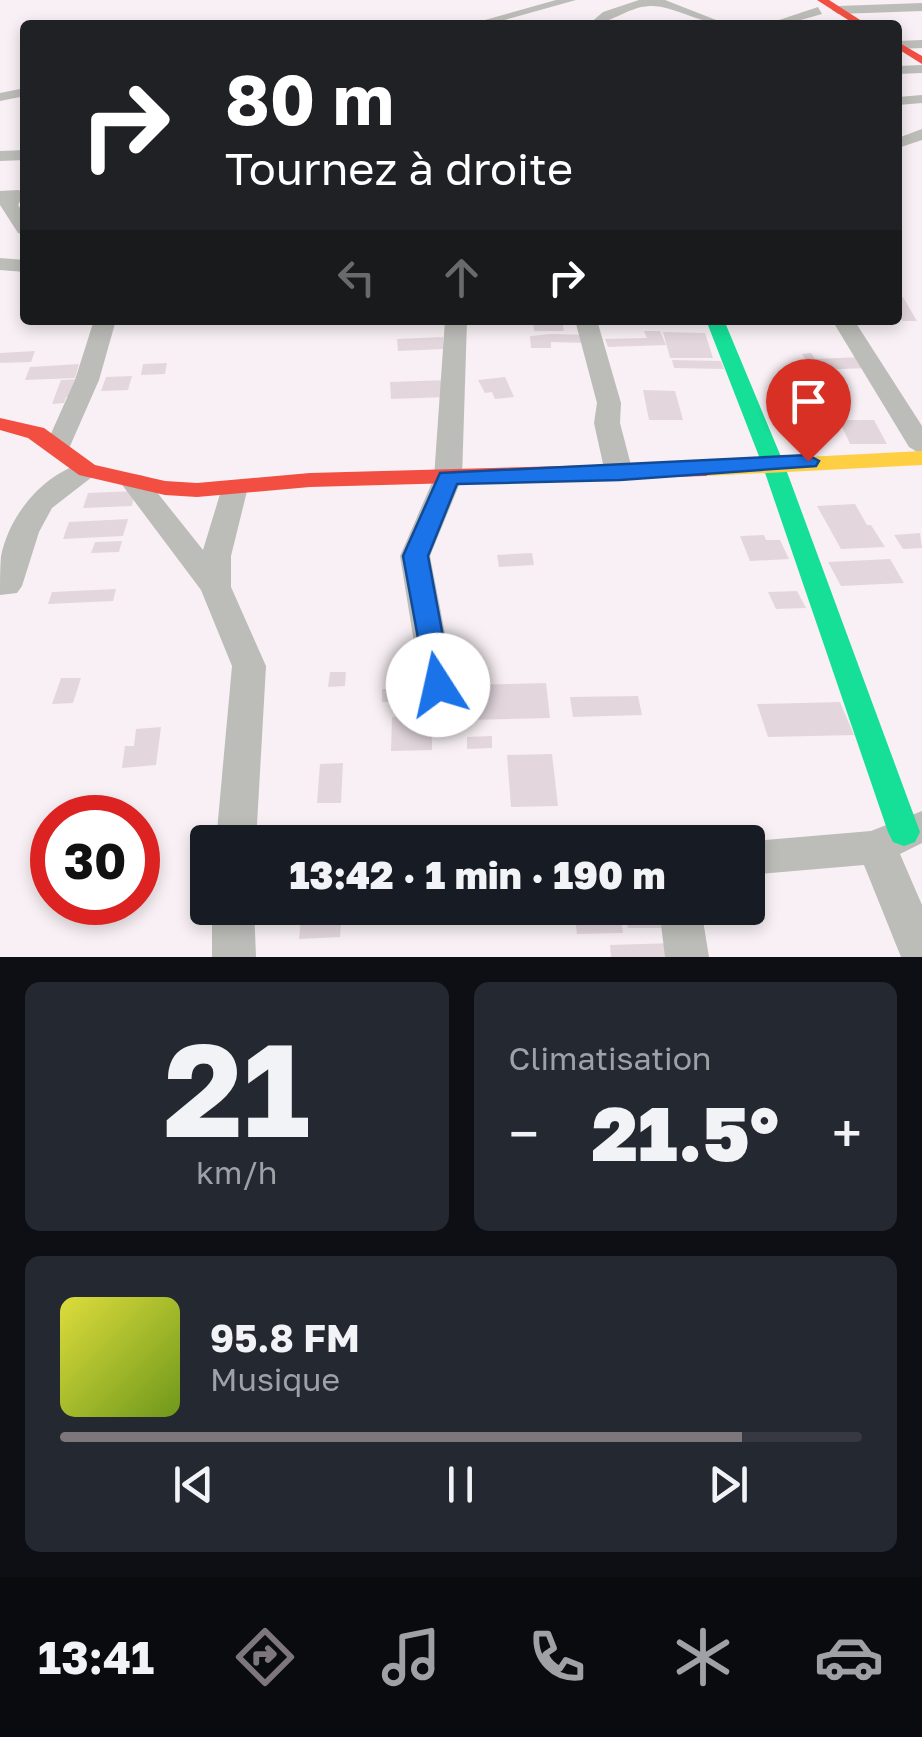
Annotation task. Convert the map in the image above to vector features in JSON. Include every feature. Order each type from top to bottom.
[{"type":"street","points":[[492,20],[570,0]]},
{"type":"street","points":[[804,0],[829,12]]},
{"type":"street","points":[[600,20],[652,1],[708,20]]},
{"type":"street","points":[[793,20],[829,12],[922,7]]},
{"type":"street","points":[[14,195],[9,205],[20,222]]},
{"type":"street","points":[[58,446],[86,380],[103,325]]},
{"type":"street","points":[[438,685],[416,556],[448,478],[456,325]]},
{"type":"street","points":[[587,325],[608,403],[607,423],[620,473]]},
{"type":"street","points":[[717,325],[773,464],[901,835],[922,955]]},
{"type":"street","points":[[846,325],[922,448]]},
{"type":"street","points":[[0,424],[36,433],[87,470],[134,482],[197,490],[310,480],[620,473],[922,458]]},
{"type":"street","points":[[6,586],[21,540],[47,492],[87,470]]},
{"type":"street","points":[[134,482],[215,588],[249,666],[237,825]]},
{"type":"street","points":[[215,588],[216,556],[234,487]]},
{"type":"street","points":[[765,855],[901,835]]},
{"type":"street","points":[[233,925],[234,957]]},
{"type":"street","points":[[682,925],[687,957]]},
{"type":"building","points":[[902,297],[903,297],[917,321],[902,321]]},
{"type":"building","points":[[533,325],[563,325],[564,331],[534,331]]},
{"type":"building","points":[[644,331],[660,331],[666,345],[608,347],[605,339],[647,338]]},
{"type":"building","points":[[663,332],[705,333],[713,358],[670,358]]},
{"type":"building","points":[[587,335],[589,343],[551,342],[551,348],[531,348],[530,336]]},
{"type":"building","points":[[443,337],[444,349],[398,351],[397,339]]},
{"type":"building","points":[[35,351],[31,362],[0,363],[0,353]]},
{"type":"building","points":[[811,353],[815,359],[862,357],[870,368],[813,370],[802,354]]},
{"type":"building","points":[[672,360],[721,361],[724,369],[674,368]]},
{"type":"building","points":[[167,363],[165,374],[141,375],[143,364]]},
{"type":"building","points":[[79,364],[75,378],[25,380],[30,367]]},
{"type":"building","points":[[132,376],[128,390],[101,391],[106,377]]},
{"type":"building","points":[[505,377],[514,397],[495,399],[492,392],[485,393],[478,380]]},
{"type":"building","points":[[80,379],[74,397],[52,404],[61,380]]},
{"type":"building","points":[[447,380],[448,397],[391,399],[390,382]]},
{"type":"building","points":[[643,390],[675,391],[683,420],[649,420]]},
{"type":"building","points":[[839,420],[874,420],[887,444],[850,444]]},
{"type":"building","points":[[135,491],[132,506],[83,508],[88,493]]},
{"type":"building","points":[[855,504],[885,547],[841,549],[817,506]]},
{"type":"building","points":[[128,519],[123,536],[63,539],[69,522]]},
{"type":"building","points":[[920,533],[922,548],[903,549],[894,535]]},
{"type":"building","points":[[764,535],[766,540],[780,540],[789,559],[750,561],[740,536]]},
{"type":"building","points":[[122,541],[119,552],[91,553],[95,542]]},
{"type":"building","points":[[532,553],[534,565],[499,567],[497,555]]},
{"type":"building","points":[[890,559],[904,583],[841,586],[828,562]]},
{"type":"building","points":[[116,589],[113,601],[48,604],[52,592]]},
{"type":"building","points":[[797,591],[806,608],[776,609],[768,592]]},
{"type":"building","points":[[330,672],[346,672],[345,686],[328,687]]},
{"type":"building","points":[[61,678],[81,678],[73,703],[52,704]]},
{"type":"building","points":[[546,683],[550,718],[466,720],[464,685]]},
{"type":"building","points":[[436,688],[437,701],[382,702],[382,689]]},
{"type":"building","points":[[638,696],[642,715],[573,717],[570,697]]},
{"type":"building","points":[[840,702],[854,735],[768,737],[757,704]]},
{"type":"building","points":[[432,716],[432,750],[391,751],[392,717]]},
{"type":"building","points":[[161,727],[156,765],[122,768],[125,746],[134,746],[136,729]]},
{"type":"building","points":[[492,736],[492,748],[467,749],[467,737]]},
{"type":"building","points":[[552,754],[558,806],[511,807],[507,755]]},
{"type":"building","points":[[343,763],[341,803],[317,803],[320,764]]},
{"type":"building","points":[[300,925],[341,925],[340,937],[299,939]]},
{"type":"building","points":[[576,925],[622,925],[623,933],[577,934]]},
{"type":"building","points":[[627,925],[671,928],[628,928]]},
{"type":"building","points":[[674,943],[677,957],[611,957],[610,945]]},
{"type":"traffic: fast","points":[[717,325],[773,464],[904,832]]},
{"type":"traffic: slow","points":[[706,469],[922,458]]},
{"type":"traffic: jam","points":[[822,0],[855,20]]},
{"type":"traffic: jam","points":[[902,48],[922,61]]},
{"type":"traffic: jam","points":[[0,424],[36,433],[87,470],[165,488],[197,490],[310,480],[706,469]]},
{"type":"route","points":[[438,685],[416,556],[448,478],[620,473],[808,461]]}]
